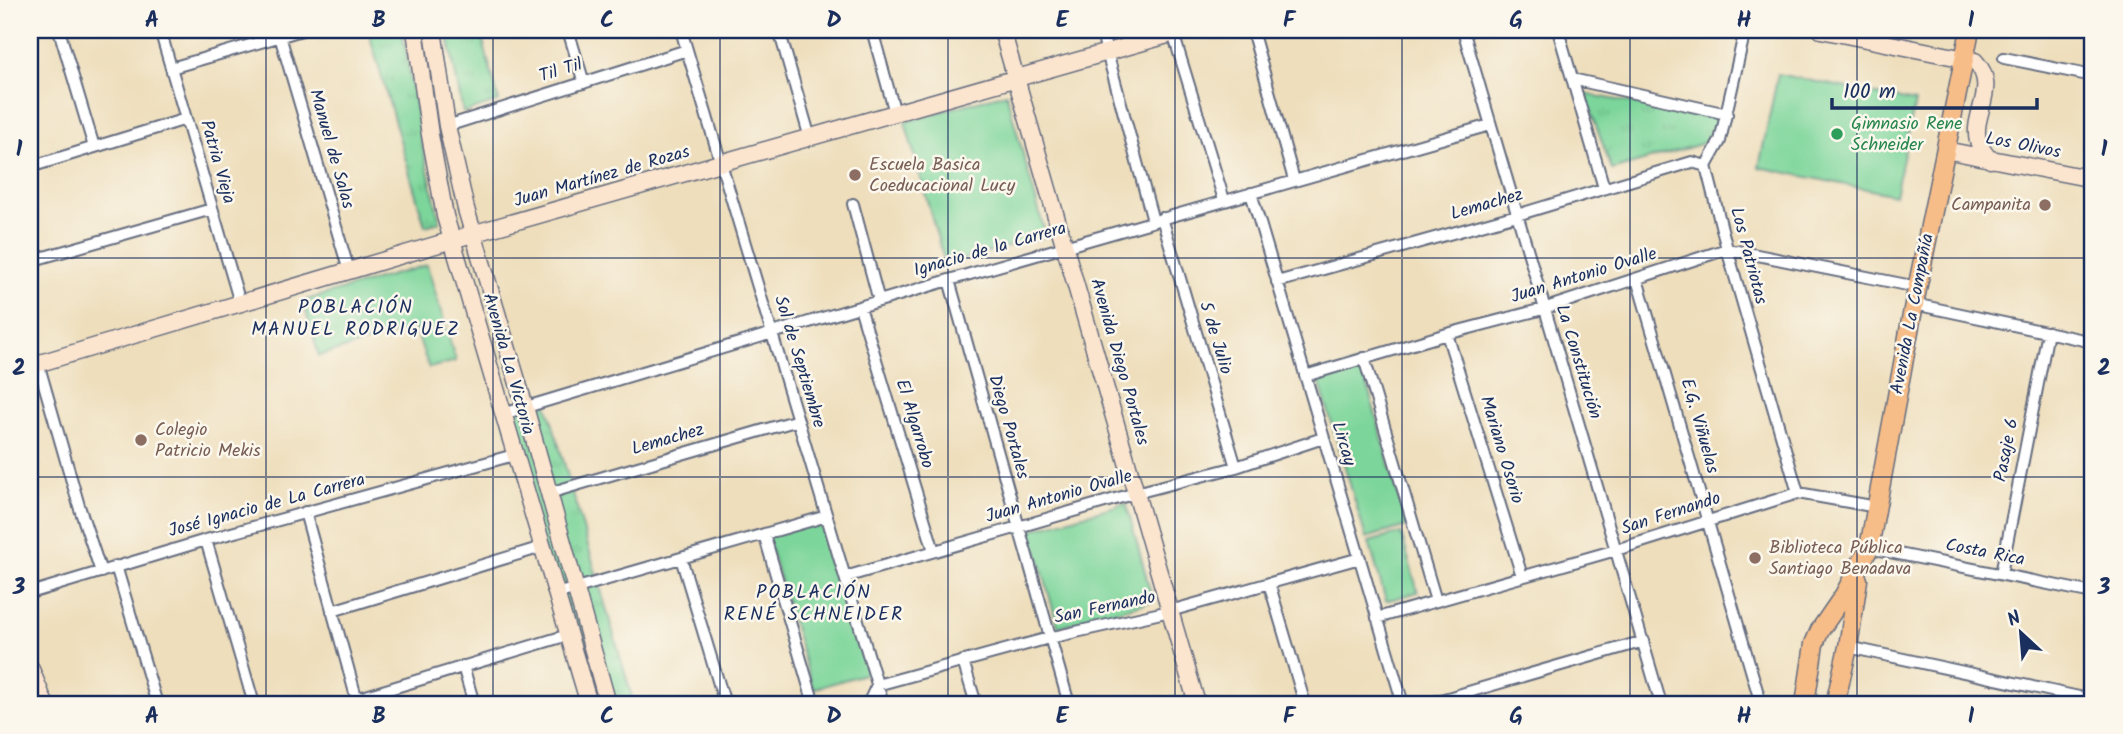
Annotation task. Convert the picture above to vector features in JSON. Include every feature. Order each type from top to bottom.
[{"type":"main road","name":"Avenida La Compañía","points":[[1805,704],[1814,644],[1870,548],[1915,296],[1970,30]]},
{"type":"main road","name":"Avenida La Compañía","points":[[1835,704],[1859,570]]},
{"type":"street","points":[[59,30],[94,147]]},
{"type":"street","name":"Patria Vieja","points":[[160,30],[240,303]]},
{"type":"street","points":[[171,68],[302,30]]},
{"type":"street","name":"Avenida La Victoria","points":[[415,30],[445,216],[589,704]]},
{"type":"street","name":"Avenida La Victoria","points":[[433,30],[447,126],[473,234],[525,407],[608,704]]},
{"type":"street","points":[[568,30],[584,83]]},
{"type":"street","name":"Sol de Septiembre","points":[[681,30],[883,704]]},
{"type":"street","points":[[779,30],[810,138]]},
{"type":"street","points":[[872,30],[895,113]]},
{"type":"street","name":"Avenida Diego Portales","points":[[1002,30],[1198,704]]},
{"type":"street","name":"5 de Julio","points":[[1101,30],[1157,220],[1236,467]]},
{"type":"street","points":[[1252,30],[1294,180]]},
{"type":"street","name":"La Constitución","points":[[1463,30],[1661,704]]},
{"type":"street","points":[[1558,30],[1604,188]]},
{"type":"street","points":[[1706,166],[1720,141],[1745,30]]},
{"type":"street","points":[[1821,30],[1975,61],[1982,68],[1984,76],[1984,105],[1977,138],[1990,159]]},
{"type":"street","points":[[1179,32],[1224,200]]},
{"type":"street","name":"Juan Martínez de Rozas","points":[[34,364],[473,234],[1179,32]]},
{"type":"street","name":"Manuel de Salas","points":[[280,36],[349,271]]},
{"type":"street","name":"Til Til","points":[[447,126],[687,50]]},
{"type":"street","points":[[2004,58],[2093,76]]},
{"type":"street","points":[[1572,79],[1727,114]]},
{"type":"street","points":[[30,167],[186,119]]},
{"type":"street","name":"Ignacio de la Carrera","points":[[503,414],[949,280],[1490,125]]},
{"type":"street","name":"Los Olivos","points":[[1945,150],[2093,179]]},
{"type":"street","name":"Lemachez","points":[[1277,282],[1517,215],[1692,162],[1706,166]]},
{"type":"street","name":"Los Patriotas","points":[[1706,166],[1727,249],[1798,493]]},
{"type":"street","name":"Lircay","points":[[1251,193],[1403,704]]},
{"type":"street","points":[[853,204],[879,301]]},
{"type":"street","points":[[30,261],[212,209]]},
{"type":"street","points":[[1727,249],[2093,342]]},
{"type":"street","name":"Juan Antonio Ovalle","points":[[1305,376],[1447,334],[1544,309],[1727,249]]},
{"type":"street","name":"E.G. Viñuelas","points":[[1637,279],[1761,704]]},
{"type":"street","name":"Diego Portales","points":[[949,280],[1069,704]]},
{"type":"street","name":"El Algarrobo","points":[[860,307],[934,551]]},
{"type":"street","name":"Pasaje 6","points":[[2001,574],[2048,332]]},
{"type":"street","name":"Mariano Osorio","points":[[1447,334],[1522,576]]},
{"type":"street","points":[[1364,358],[1436,601]]},
{"type":"street","points":[[34,364],[101,572]]},
{"type":"street","name":"Lemachez","points":[[549,493],[798,420]]},
{"type":"street","name":"Juan Antonio Ovalle","points":[[845,577],[1236,467],[1323,438]]},
{"type":"street","name":"José Ignacio de La Carrera","points":[[30,593],[206,540],[514,455]]},
{"type":"street","name":"San Fernando","points":[[1377,618],[1616,550],[1798,493],[1877,507]]},
{"type":"street","points":[[305,512],[357,702],[463,666],[568,635]]},
{"type":"street","points":[[556,594],[827,516]]},
{"type":"street","points":[[764,534],[814,704]]},
{"type":"street","points":[[206,540],[254,704]]},
{"type":"street","points":[[332,611],[542,547]]},
{"type":"street","name":"Costa Rica","points":[[1870,548],[2092,592]]},
{"type":"street","points":[[681,558],[725,704]]},
{"type":"street","name":"San Fernando","points":[[877,685],[1049,638],[1170,611],[1360,558]]},
{"type":"street","points":[[116,566],[157,704]]},
{"type":"street","points":[[2092,592],[2093,578]]},
{"type":"street","points":[[1269,583],[1305,704]]},
{"type":"street","points":[[1427,704],[1644,641]]},
{"type":"street","points":[[1847,647],[2093,700]]},
{"type":"street","points":[[963,661],[976,704]]},
{"type":"street","points":[[463,666],[474,704]]},
{"type":"street","points":[[30,667],[45,704]]},
{"type":"street","points":[[868,704],[877,685]]},
{"type":"green space","points":[[368,30],[402,30],[421,140],[440,222],[425,226]]},
{"type":"green space","points":[[447,30],[480,30],[499,101],[463,113]]},
{"type":"green space","name":"Gimnasio Rene Schneider","points":[[1778,74],[1915,102],[1895,195],[1759,167]]},
{"type":"green space","points":[[1006,93],[1046,236],[945,264],[905,122]]},
{"type":"green space","points":[[1585,94],[1719,119],[1713,135],[1701,144],[1612,170]]},
{"type":"green space","points":[[427,265],[456,361],[429,368],[415,328],[319,356],[303,301]]},
{"type":"green space","points":[[1361,363],[1407,526],[1366,538],[1317,374]]},
{"type":"green space","points":[[546,401],[634,704],[589,704],[503,414]]},
{"type":"green space","points":[[1126,503],[1153,601],[1058,627],[1031,530]]},
{"type":"green space","points":[[818,515],[867,673],[813,689],[765,531]]},
{"type":"green space","points":[[1401,533],[1418,592],[1386,601],[1369,542]]},
{"type":"place","name":"Gimnasio Rene Schneider","points":[[1837,134]]},
{"type":"place","name":"Escuela Basica Coeducacional Lucy","points":[[855,175]]},
{"type":"place","name":"Campanita","points":[[2045,205]]},
{"type":"place","name":"Colegio Patricio Mekis","points":[[141,440]]},
{"type":"place","name":"Biblioteca Pública Santiago Benadava","points":[[1755,558]]},
{"type":"district","name":"POBLACIÓN MANUEL RODRIGUEZ","points":[[356,319]]},
{"type":"district","name":"POBLACIÓN RENÉ SCHNEIDER","points":[[814,604]]}]
